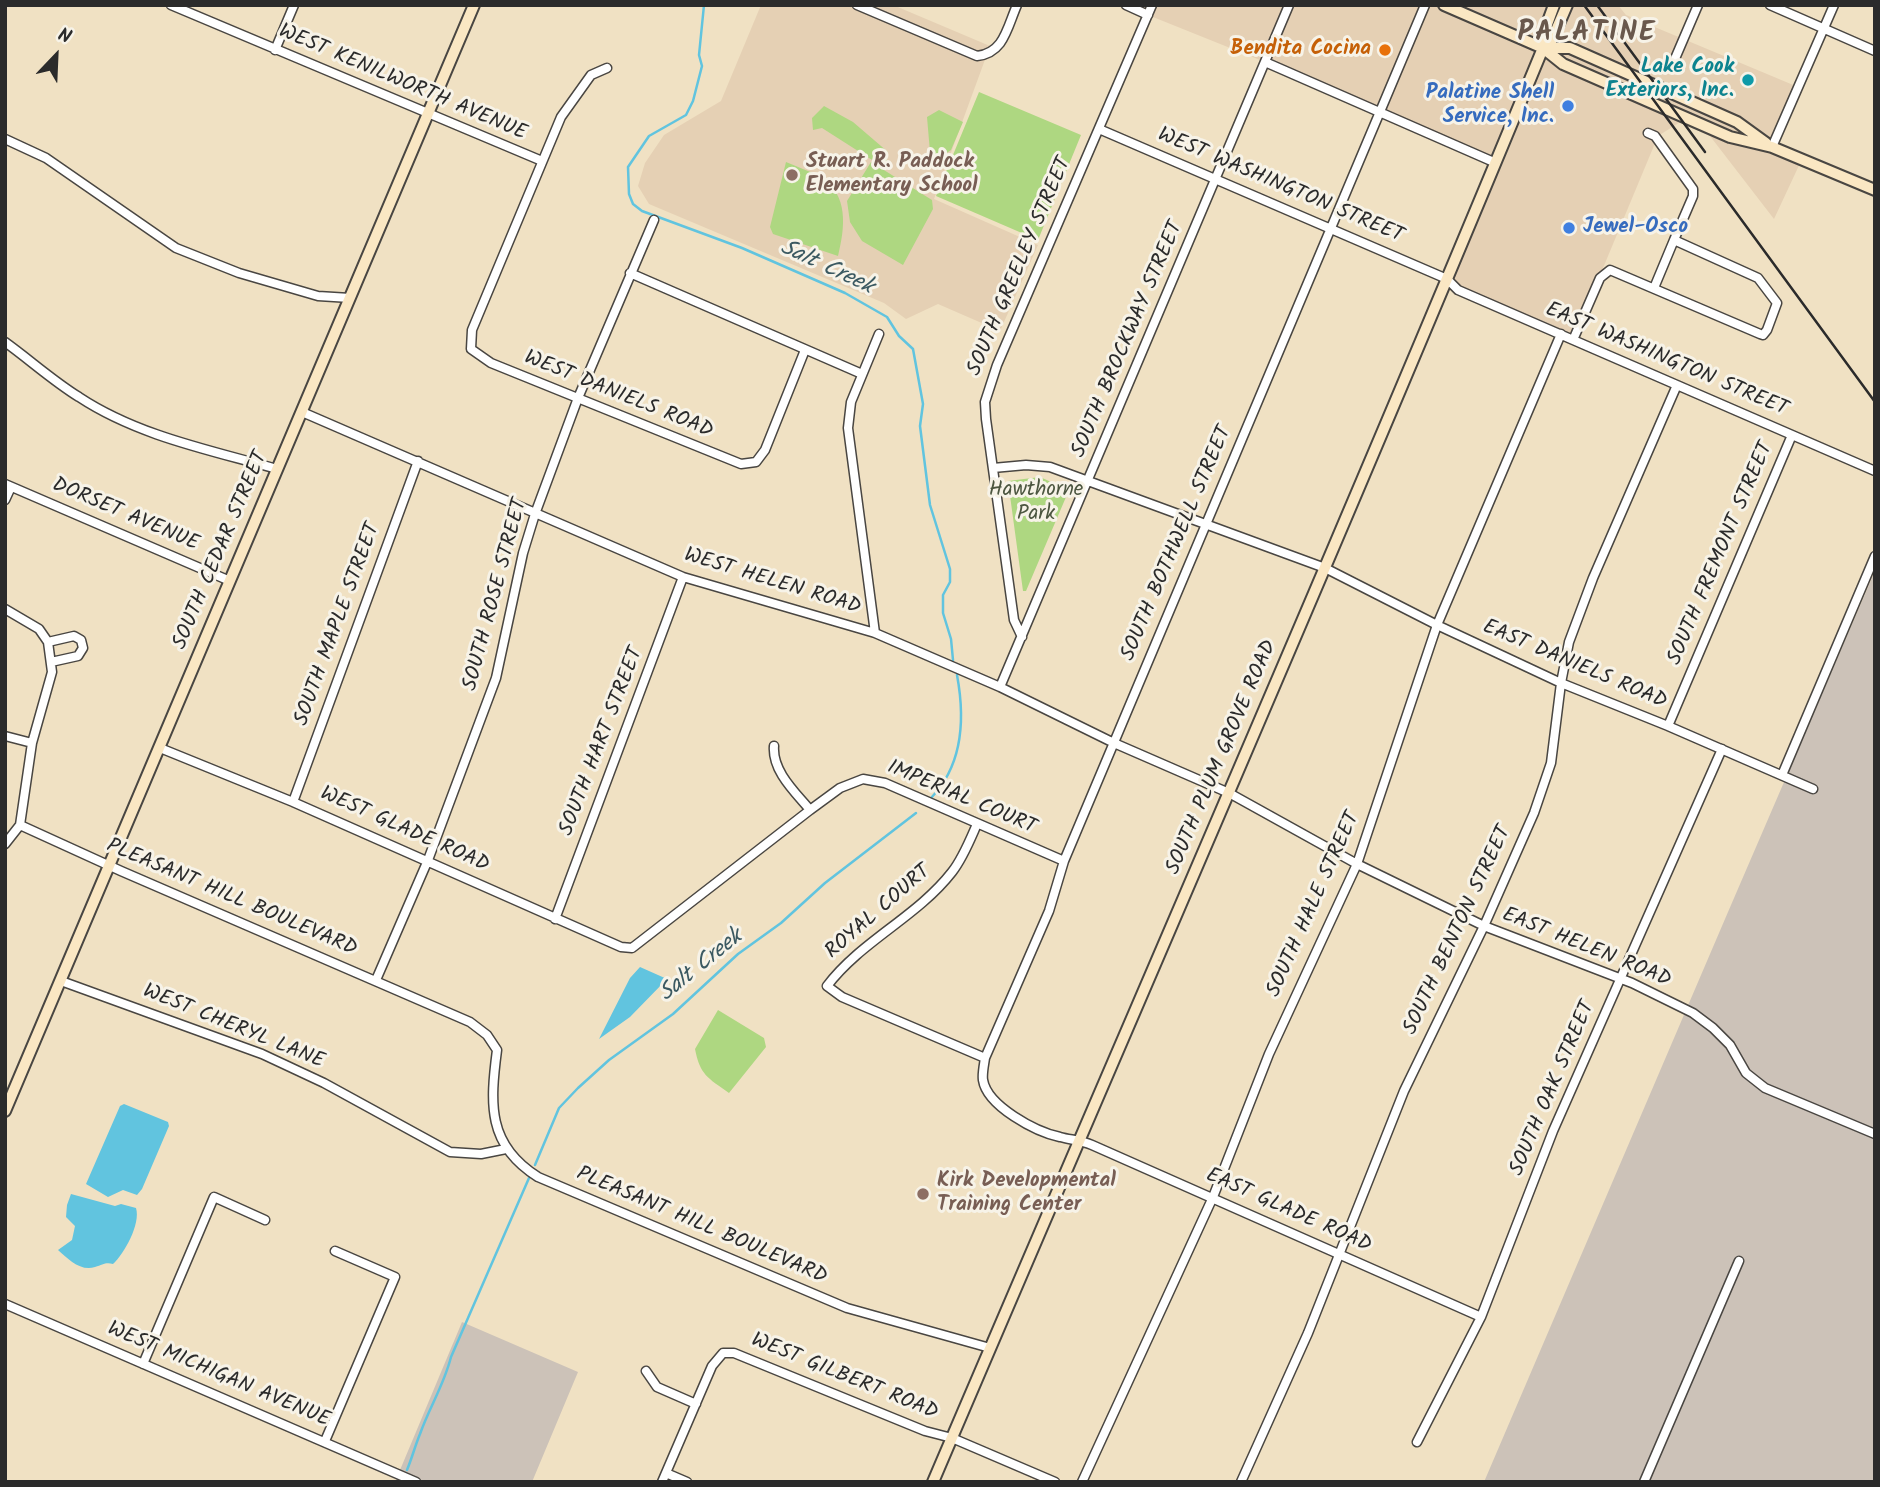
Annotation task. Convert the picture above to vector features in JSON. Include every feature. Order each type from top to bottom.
[{"type":"main road","name":"SOUTH CEDAR STREET","points":[[5,1111],[474,5]]},
{"type":"main road","points":[[1444,5],[1543,48],[1563,64],[1731,137],[1772,147],[1875,190]]},
{"type":"main road","points":[[1543,48],[1542,38],[1554,5]]},
{"type":"main road","points":[[1543,48],[1551,42],[1567,5]]},
{"type":"main road","points":[[1543,48],[1570,48],[1710,108],[1737,122],[1772,147]]},
{"type":"main road","name":"SOUTH PLUM GROVE ROAD","points":[[933,1482],[1325,568],[1543,48]]},
{"type":"street","name":"WEST KENILWORTH AVENUE","points":[[171,5],[429,116],[542,161]]},
{"type":"street","points":[[275,50],[294,5]]},
{"type":"street","points":[[857,5],[977,55],[990,54],[999,45],[1017,5]]},
{"type":"street","points":[[1126,5],[1148,15]]},
{"type":"street","name":"SOUTH GREELEY STREET","points":[[1022,637],[1014,620],[985,402],[989,385],[1152,5]]},
{"type":"street","name":"SOUTH BROCKWAY STREET","points":[[1000,687],[1289,5]]},
{"type":"street","name":"SOUTH BOTHWELL STREET","points":[[1079,1139],[1058,1137],[1006,1113],[992,1099],[983,1081],[985,1058],[1049,911],[1064,861],[1425,5]]},
{"type":"street","points":[[1674,61],[1698,5]]},
{"type":"street","points":[[1770,5],[1875,51]]},
{"type":"street","points":[[1772,147],[1834,5]]},
{"type":"street","points":[[1265,62],[1496,163]]},
{"type":"street","points":[[542,161],[561,117],[592,75],[607,68]]},
{"type":"street","name":"WEST WASHINGTON STREET","points":[[1099,129],[1447,279]]},
{"type":"street","points":[[1648,133],[1655,136],[1693,189],[1693,196],[1654,288]]},
{"type":"street","points":[[5,139],[46,158],[176,248],[252,277],[318,296],[350,298]]},
{"type":"street","name":"WEST DANIELS ROAD","points":[[542,161],[472,330],[471,349],[491,363],[741,464],[756,462],[765,450],[806,350]]},
{"type":"street","name":"SOUTH ROSE STREET","points":[[376,980],[428,860],[496,678],[523,553],[535,514],[578,398],[654,220]]},
{"type":"street","points":[[1573,340],[1605,272],[1616,271],[1763,335],[1777,303],[1758,278],[1674,240]]},
{"type":"street","points":[[630,273],[862,374]]},
{"type":"street","name":"EAST WASHINGTON STREET","points":[[1447,279],[1458,290],[1875,471]]},
{"type":"street","points":[[876,633],[848,428],[851,402],[879,334]]},
{"type":"street","name":"SOUTH HALE STREET","points":[[1082,1482],[1213,1197],[1269,1054],[1357,864],[1437,625],[1562,334]]},
{"type":"street","points":[[5,342],[79,397],[122,420],[158,436],[277,469]]},
{"type":"street","name":"SOUTH BENTON STREET","points":[[1241,1482],[1308,1333],[1404,1091],[1484,926],[1544,784],[1551,763],[1569,642],[1677,385]]},
{"type":"street","name":"WEST HELEN ROAD","points":[[302,412],[683,577],[876,633],[1229,793]]},
{"type":"street","name":"SOUTH FREMONT STREET","points":[[1668,726],[1792,435]]},
{"type":"street","name":"SOUTH MAPLE STREET","points":[[293,802],[418,461]]},
{"type":"street","points":[[993,468],[1038,465],[1325,568]]},
{"type":"street","points":[[5,500],[8,485]]},
{"type":"street","name":"DORSET AVENUE","points":[[8,485],[230,581]]},
{"type":"street","points":[[1782,775],[1875,556]]},
{"type":"street","name":"EAST DANIELS ROAD","points":[[1325,568],[1437,625],[1561,682],[1813,789]]},
{"type":"street","name":"SOUTH HART STREET","points":[[555,919],[683,577]]},
{"type":"street","points":[[5,609],[39,629],[48,642],[52,672],[32,743],[20,825],[5,844]]},
{"type":"street","points":[[48,642],[74,636],[81,640],[83,648],[78,656],[51,662]]},
{"type":"street","points":[[5,736],[32,743]]},
{"type":"street","points":[[775,746],[773,758],[784,779],[810,810]]},
{"type":"street","name":"WEST GLADE ROAD","points":[[160,748],[428,860],[621,947],[632,948]]},
{"type":"street","name":"SOUTH OAK STREET","points":[[1417,1442],[1481,1317],[1553,1131],[1722,749]]},
{"type":"street","name":"IMPERIAL COURT","points":[[632,948],[840,788],[863,779],[885,783],[1064,861]]},
{"type":"street","name":"EAST HELEN ROAD","points":[[1229,793],[1357,864],[1484,926],[1621,979],[1693,1013],[1730,1045],[1746,1073],[1765,1088],[1875,1134]]},
{"type":"street","name":"ROYAL COURT","points":[[977,824],[953,871],[932,894],[840,968],[827,986],[842,997],[985,1058]]},
{"type":"street","name":"PLEASANT HILL BOULEVARD","points":[[20,825],[470,1022],[487,1035],[497,1050],[494,1117],[506,1149],[522,1167],[538,1177],[867,1315],[990,1348]]},
{"type":"street","name":"WEST CHERYL LANE","points":[[61,981],[262,1054],[324,1083],[450,1152],[481,1154],[506,1149]]},
{"type":"street","points":[[497,1050],[508,1046]]},
{"type":"street","name":"EAST GLADE ROAD","points":[[1079,1139],[1481,1317]]},
{"type":"street","points":[[144,1364],[214,1197],[265,1220]]},
{"type":"street","points":[[325,1441],[395,1277],[335,1251]]},
{"type":"street","points":[[1644,1482],[1739,1261]]},
{"type":"street","name":"WEST MICHIGAN AVENUE","points":[[5,1304],[416,1482]]},
{"type":"street","name":"WEST GILBERT ROAD","points":[[696,1404],[712,1366],[723,1353],[734,1353],[1055,1482]]},
{"type":"street","points":[[646,1371],[657,1387],[696,1404],[664,1477],[687,1482]]},
{"type":"shaded area","name":"Stuart R. Paddock Elementary School","points":[[761,5],[893,5],[990,46],[934,199],[1038,245],[1000,331],[938,304],[906,319],[884,303],[649,204],[638,186],[645,163],[664,135],[721,101]]},
{"type":"shaded area","points":[[1152,5],[1618,5],[1626,15],[1798,87],[1772,147],[1802,159],[1774,219],[1693,114],[1658,136],[1573,340],[1458,290],[1447,279],[1495,163],[1265,62],[1148,15]]},
{"type":"shaded area","points":[[1875,571],[1875,1482],[1484,1482],[1728,912]]},
{"type":"shaded area","points":[[462,1322],[578,1372],[532,1482],[395,1482]]},
{"type":"green space","points":[[979,92],[1081,135],[1038,240],[936,196]]},
{"type":"green space","points":[[824,106],[853,122],[888,152],[886,164],[880,165],[822,128],[813,130],[812,118]]},
{"type":"green space","points":[[939,110],[963,122],[951,150],[941,157],[930,152],[927,117]]},
{"type":"green space","points":[[786,162],[821,177],[836,193],[843,213],[838,256],[773,234],[770,227]]},
{"type":"green space","points":[[871,162],[932,200],[933,209],[903,265],[862,241],[850,222],[847,201]]},
{"type":"green space","name":"Hawthorne Park","points":[[1040,477],[1069,490],[1026,591],[1023,591],[1008,481]]},
{"type":"green space","points":[[718,1010],[764,1038],[766,1047],[729,1093],[706,1075],[699,1065],[695,1049]]},
{"type":"water","points":[[640,967],[667,979],[630,1017],[599,1039],[630,978]]},
{"type":"water","points":[[124,1104],[168,1122],[169,1126],[137,1195],[123,1190],[108,1197],[86,1184],[120,1106]]},
{"type":"water","points":[[71,1194],[115,1206],[121,1204],[136,1208],[136,1222],[130,1238],[113,1264],[85,1268],[75,1264],[58,1250],[72,1240],[75,1226],[66,1217]]},
{"type":"waterway","name":"Salt Creek","points":[[704,5],[699,55],[702,66],[693,101],[686,115],[649,136],[628,167],[629,194],[633,204],[642,211],[742,248],[845,293],[887,317],[899,336],[913,349],[923,404],[920,426],[930,505],[950,569],[950,582],[943,595],[943,613],[951,639],[953,660]]},
{"type":"waterway","name":"Salt Creek","points":[[931,798],[950,771],[959,740],[961,708],[957,675]]},
{"type":"waterway","name":"Salt Creek","points":[[535,1165],[559,1108],[578,1088],[609,1060],[673,1014],[738,954],[781,923],[825,883],[916,813]]},
{"type":"waterway","name":"Salt Creek","points":[[407,1470],[451,1357],[529,1178]]},
{"type":"railway","points":[[1584,5],[1875,402]]},
{"type":"railway","points":[[1597,5],[1705,152]]},
{"type":"place","name":"Bendita Cocina","points":[[1385,50]]},
{"type":"place","name":"Lake Cook Exteriors, Inc.","points":[[1748,80]]},
{"type":"place","name":"Palatine Shell Service, Inc.","points":[[1568,106]]},
{"type":"place","name":"Stuart R. Paddock Elementary School","points":[[792,175]]},
{"type":"place","name":"Jewel-Osco","points":[[1569,228]]},
{"type":"place","name":"Kirk Developmental Training Center","points":[[923,1194]]},
{"type":"district","name":"PALATINE","points":[[1587,35]]}]
